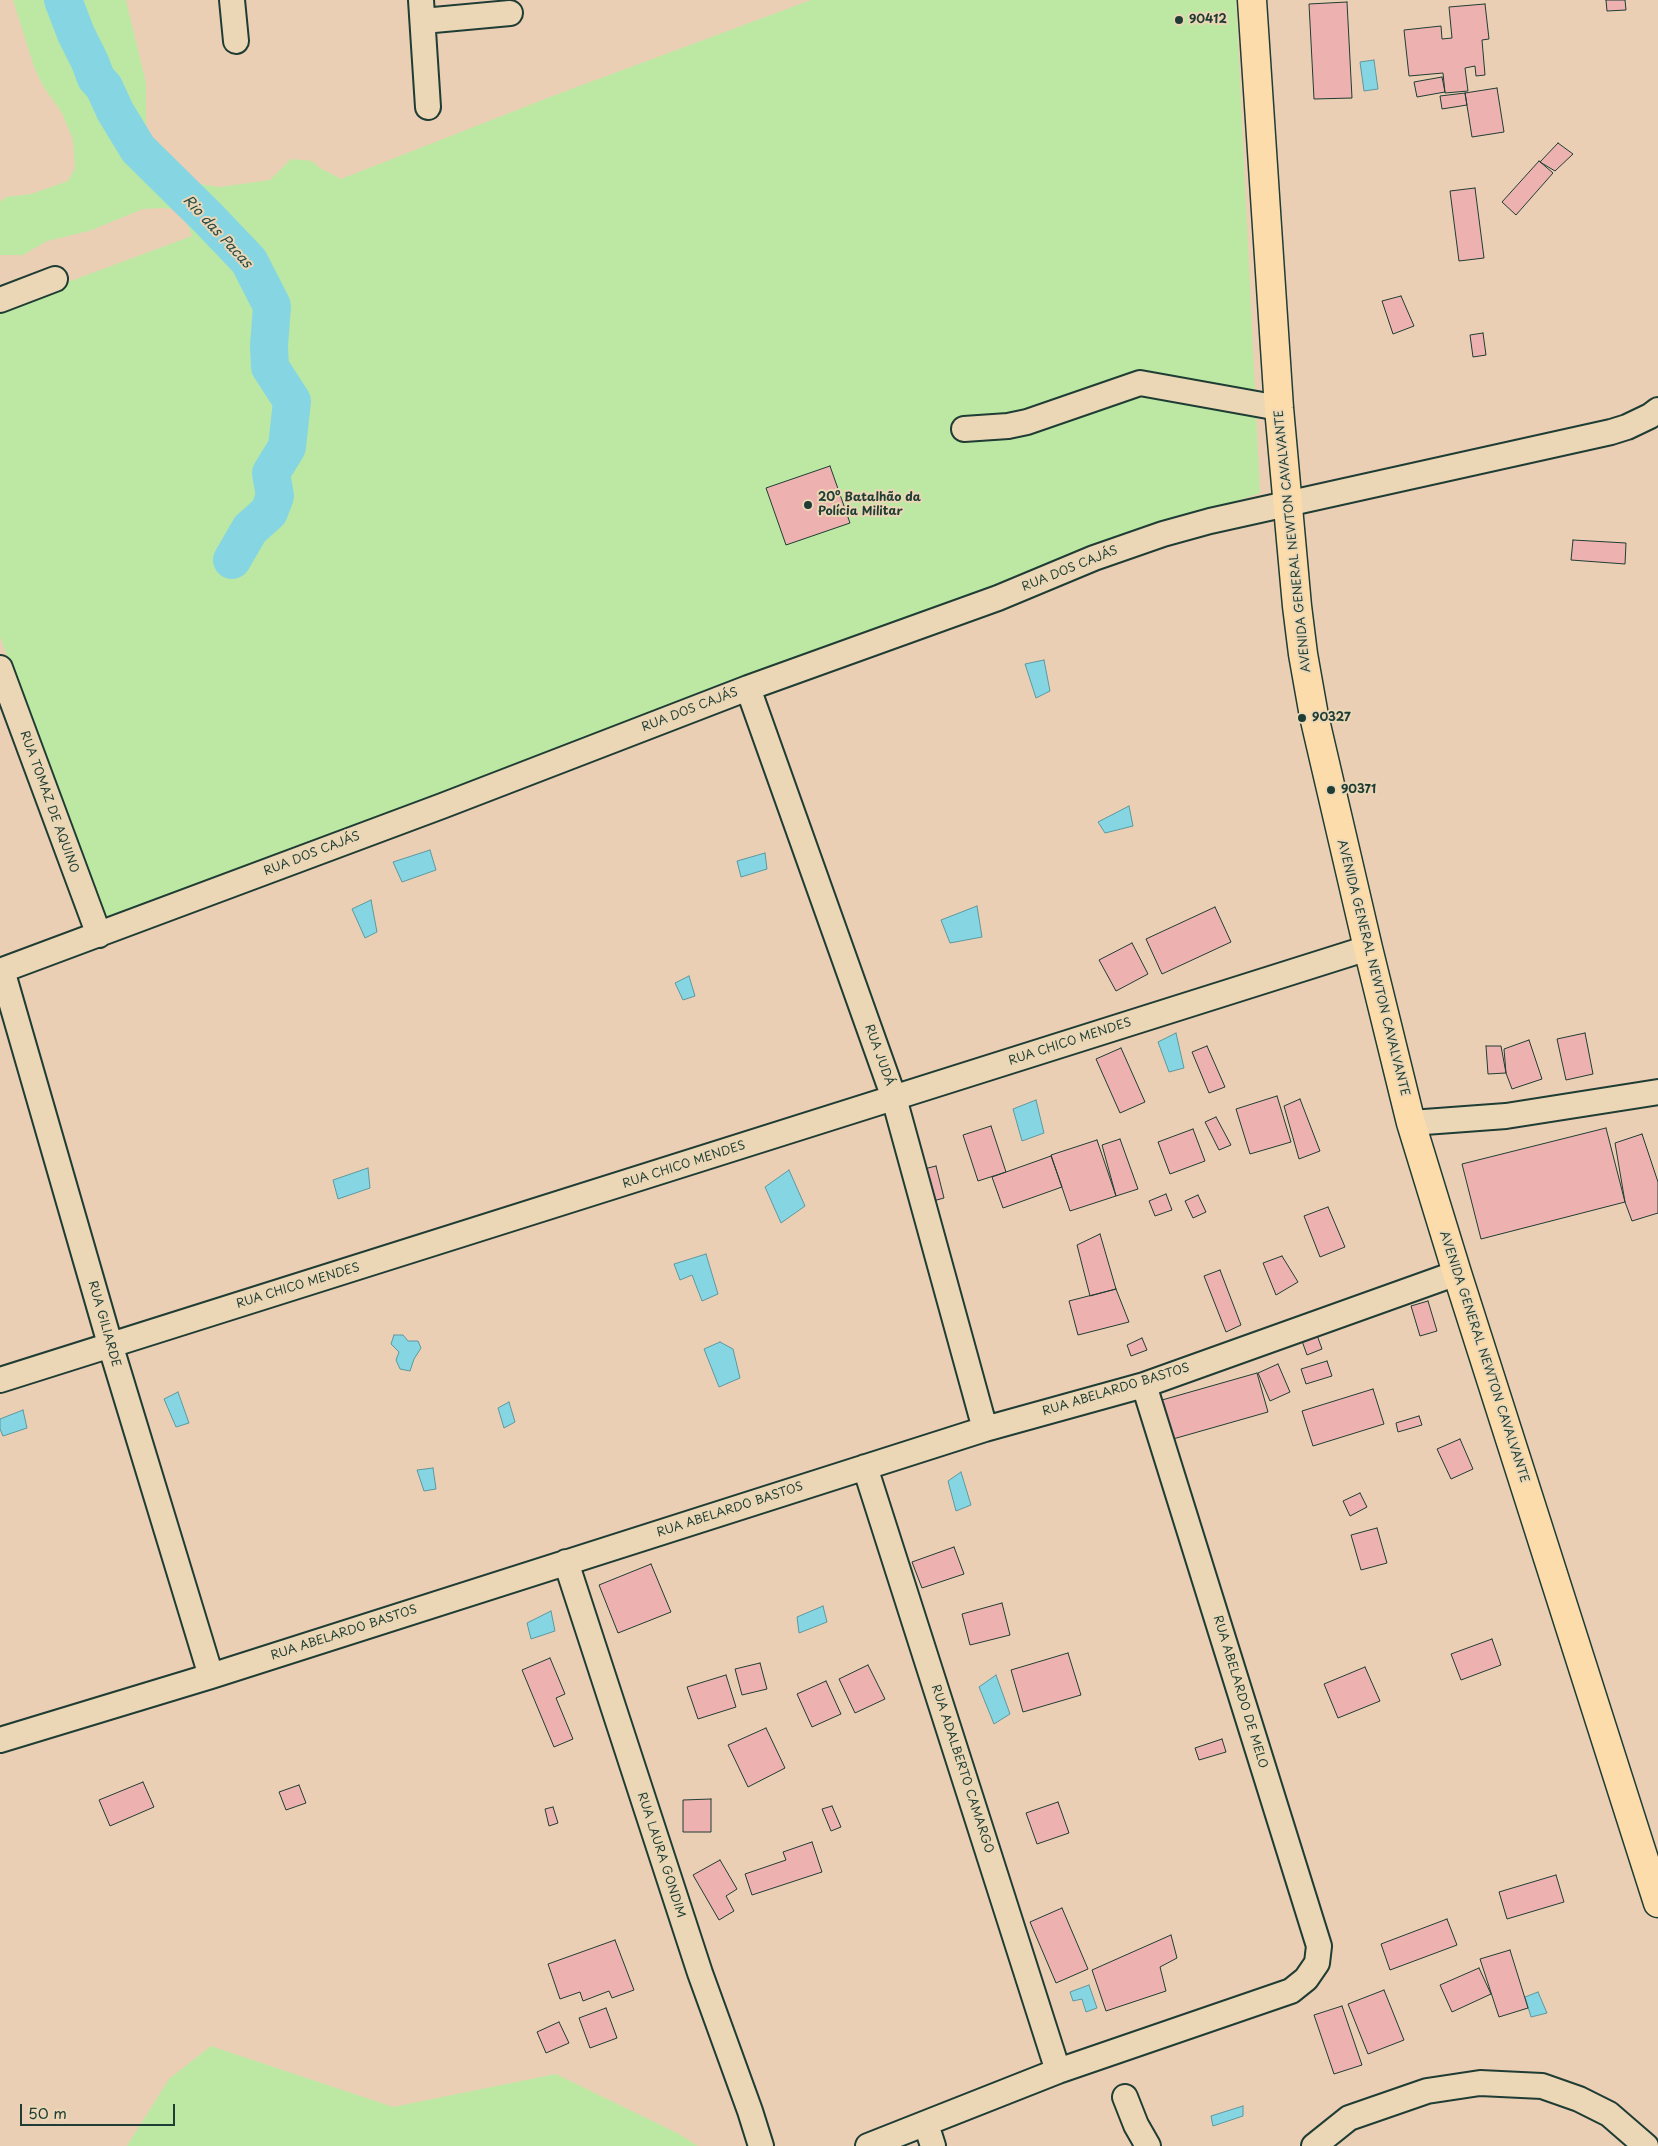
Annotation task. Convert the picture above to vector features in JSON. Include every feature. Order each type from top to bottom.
[{"type":"main road","name":"AVENIDA GENERAL NEWTON CAVALVANTE","points":[[1252,0],[1279,408],[1303,654],[1312,707],[1411,1123],[1658,1903]]},
{"type":"street","points":[[232,0],[236,41]]},
{"type":"street","points":[[428,107],[422,11],[510,13]]},
{"type":"street","points":[[0,300],[55,279]]},
{"type":"street","points":[[964,429],[1008,426],[1027,422],[1140,383],[1279,408]]},
{"type":"street","name":"RUA DOS CAJÁS","points":[[1,970],[98,935],[748,688],[998,598],[1128,546],[1210,521],[1612,432],[1650,416],[1658,410]]},
{"type":"street","name":"RUA TOMAZ DE AQUINO","points":[[0,668],[98,935]]},
{"type":"street","name":"RUA JUDÁ","points":[[748,688],[894,1098],[985,1429]]},
{"type":"street","name":"RUA CHICO MENDES","points":[[0,1380],[1368,948]]},
{"type":"street","name":"RUA GILIARDE","points":[[1,970],[110,1344],[212,1676]]},
{"type":"street","points":[[1411,1123],[1506,1116],[1658,1092]]},
{"type":"street","name":"RUA ABELARDO BASTOS","points":[[0,1740],[212,1676],[985,1429],[1144,1385],[1457,1273]]},
{"type":"street","name":"RUA ABELARDO DE MELO","points":[[1058,2071],[1292,1991],[1306,1979],[1317,1963],[1319,1946],[1144,1385]]},
{"type":"street","name":"RUA ADALBERTO CAMARGO","points":[[865,1467],[1058,2071]]},
{"type":"street","name":"RUA LAURA GONDIM","points":[[566,1562],[694,1955],[761,2146]]},
{"type":"street","points":[[868,2146],[929,2135],[1058,2071]]},
{"type":"street","points":[[1314,2146],[1349,2118],[1427,2091],[1480,2082],[1542,2086],[1579,2099],[1609,2114],[1646,2146]]},
{"type":"street","points":[[1126,2097],[1136,2125],[1148,2146]]},
{"type":"green space","points":[[13,0],[126,0],[146,83],[146,125],[157,147],[175,171],[192,183],[220,187],[270,180],[291,159],[312,161],[320,168],[341,179],[550,97],[811,0],[1236,0],[1260,493],[978,591],[727,683],[106,922],[0,637],[0,307],[192,236],[187,223],[173,209],[143,209],[89,231],[47,241],[23,255],[0,255],[0,202],[6,197],[31,194],[68,181],[75,168],[73,140],[62,113],[43,86],[34,67]]},
{"type":"green space","points":[[211,2046],[393,2107],[556,2074],[679,2134],[698,2146],[127,2146],[169,2079]]},
{"type":"water","points":[[1374,60],[1378,89],[1364,91],[1360,62]]},
{"type":"water","points":[[1044,660],[1050,691],[1036,698],[1025,664]]},
{"type":"water","points":[[1129,806],[1133,826],[1105,833],[1098,822]]},
{"type":"water","points":[[430,850],[436,870],[402,882],[393,862]]},
{"type":"water","points":[[765,853],[767,869],[741,877],[737,861]]},
{"type":"water","points":[[371,900],[377,932],[365,938],[352,909]]},
{"type":"water","points":[[977,906],[982,937],[950,943],[941,920]]},
{"type":"water","points":[[689,976],[695,996],[683,1000],[675,983]]},
{"type":"water","points":[[1176,1033],[1184,1068],[1169,1072],[1158,1042]]},
{"type":"water","points":[[1036,1100],[1044,1133],[1022,1141],[1013,1109]]},
{"type":"water","points":[[368,1168],[370,1188],[338,1199],[333,1180]]},
{"type":"water","points":[[789,1170],[805,1206],[781,1223],[765,1187]]},
{"type":"water","points":[[706,1254],[718,1294],[702,1301],[692,1275],[680,1280],[674,1264]]},
{"type":"water","points":[[394,1335],[403,1335],[408,1341],[418,1341],[421,1348],[414,1359],[410,1371],[400,1369],[396,1360],[399,1352],[391,1344]]},
{"type":"water","points":[[720,1342],[733,1349],[740,1378],[719,1387],[704,1349]]},
{"type":"water","points":[[178,1392],[189,1423],[176,1427],[164,1399]]},
{"type":"water","points":[[509,1402],[515,1422],[504,1428],[498,1408]]},
{"type":"water","points":[[23,1410],[27,1428],[3,1436],[0,1429],[0,1419]]},
{"type":"water","points":[[433,1468],[436,1489],[424,1491],[417,1470]]},
{"type":"water","points":[[961,1472],[971,1505],[956,1511],[948,1481]]},
{"type":"water","points":[[823,1606],[827,1622],[799,1633],[797,1617]]},
{"type":"water","points":[[551,1611],[555,1631],[531,1639],[527,1623]]},
{"type":"water","points":[[996,1675],[1010,1714],[994,1724],[979,1687]]},
{"type":"water","points":[[1089,1985],[1097,2008],[1086,2012],[1082,1999],[1073,2001],[1070,1992]]},
{"type":"water","points":[[1538,1992],[1547,2013],[1531,2017],[1525,1997]]},
{"type":"water","points":[[1243,2106],[1243,2116],[1213,2126],[1211,2116]]},
{"type":"building","points":[[1606,0],[1625,0],[1626,10],[1607,11]]},
{"type":"building","points":[[1347,2],[1352,98],[1314,99],[1309,4]]},
{"type":"building","points":[[1485,4],[1489,39],[1482,40],[1485,75],[1476,76],[1475,66],[1465,68],[1468,91],[1445,93],[1443,73],[1409,76],[1404,30],[1441,26],[1442,39],[1452,38],[1449,7]]},
{"type":"building","points":[[1442,77],[1445,92],[1417,97],[1414,82]]},
{"type":"building","points":[[1497,88],[1504,132],[1472,137],[1465,93]]},
{"type":"building","points":[[1465,93],[1467,105],[1442,109],[1440,96]]},
{"type":"building","points":[[1558,143],[1573,154],[1555,171],[1540,162]]},
{"type":"building","points":[[1539,161],[1553,173],[1516,215],[1502,202]]},
{"type":"building","points":[[1475,188],[1484,258],[1459,261],[1450,191]]},
{"type":"building","points":[[1401,296],[1414,326],[1393,334],[1382,301]]},
{"type":"building","points":[[1483,333],[1486,355],[1473,357],[1470,335]]},
{"type":"building","name":"20º Batalhão da Polícia Militar","points":[[830,466],[850,523],[786,545],[766,488]]},
{"type":"building","points":[[1573,540],[1626,543],[1625,564],[1571,560]]},
{"type":"building","points":[[1215,907],[1231,942],[1162,974],[1146,939]]},
{"type":"building","points":[[1132,943],[1148,974],[1116,991],[1099,960]]},
{"type":"building","points":[[1585,1033],[1593,1074],[1566,1080],[1557,1039]]},
{"type":"building","points":[[1529,1040],[1542,1079],[1512,1089],[1506,1073],[1504,1049]]},
{"type":"building","points":[[1207,1046],[1225,1087],[1209,1093],[1192,1052]]},
{"type":"building","points":[[1486,1046],[1501,1046],[1506,1073],[1488,1074]]},
{"type":"building","points":[[1121,1048],[1145,1102],[1120,1113],[1096,1059]]},
{"type":"building","points":[[1277,1096],[1291,1142],[1250,1154],[1236,1109]]},
{"type":"building","points":[[1300,1099],[1320,1151],[1299,1159],[1284,1106]]},
{"type":"building","points":[[1216,1117],[1231,1145],[1219,1150],[1205,1122]]},
{"type":"building","points":[[991,1126],[1006,1172],[978,1181],[963,1135]]},
{"type":"building","points":[[1606,1128],[1625,1202],[1481,1239],[1462,1164]]},
{"type":"building","points":[[1193,1129],[1205,1161],[1170,1174],[1158,1142]]},
{"type":"building","points":[[1642,1134],[1658,1182],[1658,1213],[1632,1221],[1625,1202],[1615,1143]]},
{"type":"building","points":[[1120,1139],[1138,1189],[1116,1196],[1102,1145]]},
{"type":"building","points":[[1097,1140],[1116,1196],[1070,1211],[1051,1155]]},
{"type":"building","points":[[1051,1156],[1062,1187],[1003,1208],[992,1177]]},
{"type":"building","points":[[936,1166],[944,1198],[933,1201],[924,1169]]},
{"type":"building","points":[[1166,1194],[1172,1210],[1155,1216],[1149,1201]]},
{"type":"building","points":[[1198,1195],[1206,1212],[1193,1218],[1185,1201]]},
{"type":"building","points":[[1328,1207],[1345,1247],[1320,1257],[1304,1216]]},
{"type":"building","points":[[1100,1234],[1116,1289],[1090,1296],[1077,1245]]},
{"type":"building","points":[[1282,1256],[1298,1282],[1276,1295],[1263,1263]]},
{"type":"building","points":[[1220,1270],[1241,1325],[1226,1332],[1204,1276]]},
{"type":"building","points":[[1116,1289],[1129,1322],[1078,1335],[1069,1301]]},
{"type":"building","points":[[1428,1301],[1437,1331],[1420,1336],[1411,1306]]},
{"type":"building","points":[[1317,1335],[1322,1349],[1307,1355],[1302,1341]]},
{"type":"building","points":[[1142,1338],[1147,1350],[1131,1356],[1127,1345]]},
{"type":"building","points":[[1327,1361],[1332,1376],[1306,1384],[1301,1369]]},
{"type":"building","points":[[1278,1364],[1290,1392],[1270,1401],[1258,1373]]},
{"type":"building","points":[[1257,1373],[1268,1412],[1173,1439],[1162,1400]]},
{"type":"building","points":[[1373,1389],[1384,1424],[1313,1446],[1302,1411]]},
{"type":"building","points":[[1419,1416],[1422,1425],[1398,1432],[1396,1423]]},
{"type":"building","points":[[1460,1439],[1473,1469],[1451,1479],[1437,1449]]},
{"type":"building","points":[[1360,1493],[1367,1507],[1350,1516],[1343,1501]]},
{"type":"building","points":[[1377,1528],[1387,1563],[1361,1570],[1351,1535]]},
{"type":"building","points":[[954,1547],[964,1574],[922,1588],[912,1562]]},
{"type":"building","points":[[651,1564],[671,1612],[618,1633],[599,1585]]},
{"type":"building","points":[[1002,1603],[1010,1635],[970,1645],[962,1614]]},
{"type":"building","points":[[1492,1639],[1501,1665],[1461,1680],[1451,1654]]},
{"type":"building","points":[[1068,1653],[1081,1695],[1023,1712],[1011,1670]]},
{"type":"building","points":[[550,1658],[565,1694],[556,1698],[573,1739],[554,1747],[522,1670]]},
{"type":"building","points":[[760,1663],[767,1689],[742,1695],[735,1669]]},
{"type":"building","points":[[868,1665],[885,1699],[855,1713],[839,1679]]},
{"type":"building","points":[[1365,1667],[1380,1701],[1338,1718],[1324,1684]]},
{"type":"building","points":[[726,1675],[736,1707],[698,1719],[687,1687]]},
{"type":"building","points":[[826,1681],[841,1714],[812,1727],[797,1694]]},
{"type":"building","points":[[766,1728],[785,1768],[748,1787],[728,1745]]},
{"type":"building","points":[[1222,1739],[1226,1752],[1199,1760],[1195,1748]]},
{"type":"building","points":[[143,1782],[154,1807],[110,1826],[99,1800]]},
{"type":"building","points":[[299,1785],[306,1803],[286,1810],[279,1792]]},
{"type":"building","points":[[711,1799],[711,1832],[683,1832],[683,1800]]},
{"type":"building","points":[[1058,1802],[1069,1833],[1037,1844],[1026,1813]]},
{"type":"building","points":[[832,1806],[841,1827],[831,1831],[822,1809]]},
{"type":"building","points":[[553,1807],[558,1823],[549,1826],[545,1809]]},
{"type":"building","points":[[812,1842],[822,1872],[752,1895],[745,1874],[786,1860],[783,1852]]},
{"type":"building","points":[[720,1860],[737,1889],[726,1896],[734,1911],[719,1920],[693,1875]]},
{"type":"building","points":[[1556,1875],[1564,1902],[1507,1919],[1499,1892]]},
{"type":"building","points":[[1062,1908],[1088,1969],[1056,1983],[1030,1922]]},
{"type":"building","points":[[1447,1919],[1457,1945],[1390,1970],[1381,1944]]},
{"type":"building","points":[[1171,1935],[1177,1958],[1160,1967],[1166,1991],[1106,2011],[1092,1970]]},
{"type":"building","points":[[615,1940],[634,1990],[612,1998],[609,1991],[583,2001],[580,1992],[560,1999],[548,1964]]},
{"type":"building","points":[[1510,1950],[1528,2008],[1499,2017],[1480,1959]]},
{"type":"building","points":[[1479,1968],[1491,1994],[1452,2012],[1440,1985]]},
{"type":"building","points":[[1384,1990],[1404,2040],[1368,2054],[1348,2004]]},
{"type":"building","points":[[1342,2006],[1362,2065],[1334,2074],[1314,2015]]},
{"type":"building","points":[[606,2008],[617,2038],[590,2048],[579,2018]]},
{"type":"building","points":[[559,2022],[569,2043],[546,2053],[537,2032]]},
{"type":"waterway","name":"Rio das Pacas","points":[[63,0],[96,78],[104,87],[115,111],[138,149],[249,261],[272,306],[269,346],[270,367],[292,401],[287,447],[271,473],[275,496],[269,512],[250,529],[232,560]]},
{"type":"place","name":"90412","points":[[1179,20]]},
{"type":"place","name":"20º Batalhão da Polícia Militar","points":[[808,505]]},
{"type":"place","name":"90327","points":[[1302,718]]},
{"type":"place","name":"90371","points":[[1331,790]]}]
